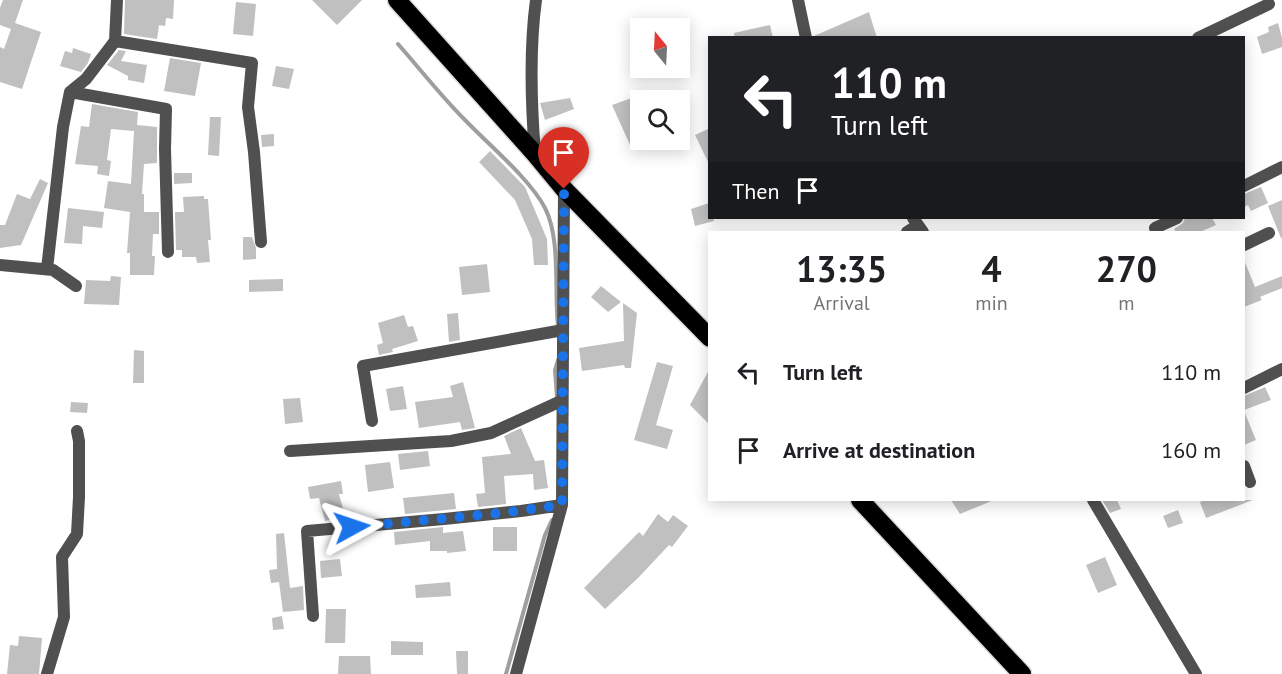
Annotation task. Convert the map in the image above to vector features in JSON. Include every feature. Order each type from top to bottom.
[{"type":"highway","points":[[397,0],[564,189],[708,336]]},
{"type":"highway","points":[[861,501],[1022,674]]},
{"type":"street","points":[[47,269],[63,127],[70,92],[86,79],[115,41],[117,0]]},
{"type":"street","points":[[535,154],[532,29],[536,0]]},
{"type":"street","points":[[798,0],[806,36]]},
{"type":"street","points":[[1202,36],[1269,4]]},
{"type":"street","points":[[115,41],[252,63],[248,107],[261,242]]},
{"type":"street","points":[[70,92],[166,109],[168,252]]},
{"type":"street","points":[[1245,186],[1282,167]]},
{"type":"street","points":[[516,674],[562,505],[564,189]]},
{"type":"street","points":[[1156,231],[1155,228],[1175,219]]},
{"type":"street","points":[[1245,245],[1269,233]]},
{"type":"street","points":[[0,265],[53,270],[76,286]]},
{"type":"street","points":[[372,421],[363,366],[563,330]]},
{"type":"street","points":[[1245,388],[1282,369]]},
{"type":"street","points":[[290,451],[451,441],[491,433],[561,401]]},
{"type":"street","points":[[47,674],[64,617],[62,557],[77,534],[79,497],[77,431]]},
{"type":"street","points":[[1245,469],[1250,482]]},
{"type":"street","points":[[1094,501],[1196,674]]},
{"type":"street","points":[[313,616],[307,531],[455,518],[562,505]]},
{"type":"building","points":[[3,0],[23,0],[15,23],[41,32],[22,89],[0,82],[0,47],[4,49],[11,29],[0,25],[0,8]]},
{"type":"building","points":[[125,0],[174,0],[173,19],[166,18],[165,26],[159,25],[157,39],[124,34]]},
{"type":"building","points":[[312,0],[362,0],[337,25]]},
{"type":"building","points":[[236,2],[256,4],[253,36],[233,34]]},
{"type":"building","points":[[869,12],[876,36],[814,36]]},
{"type":"building","points":[[1278,23],[1282,47],[1262,54],[1257,37],[1269,32],[1268,27]]},
{"type":"building","points":[[770,25],[773,36],[735,36],[734,33]]},
{"type":"building","points":[[73,48],[91,54],[81,72],[60,66],[65,51],[72,53]]},
{"type":"building","points":[[119,50],[126,51],[121,61],[147,65],[144,83],[128,80],[128,76],[107,65]]},
{"type":"building","points":[[170,58],[201,63],[195,96],[164,91]]},
{"type":"building","points":[[276,66],[294,69],[289,89],[272,86]]},
{"type":"building","points":[[570,98],[574,109],[545,120],[540,103]]},
{"type":"building","points":[[630,99],[630,145],[612,105]]},
{"type":"building","points":[[92,104],[138,112],[137,125],[157,127],[157,163],[144,164],[142,194],[144,194],[144,212],[159,212],[159,234],[153,234],[154,275],[130,275],[130,253],[127,253],[130,212],[104,208],[108,181],[131,184],[134,131],[111,129],[107,160],[111,161],[109,176],[97,174],[98,166],[75,164],[81,126],[89,127]]},
{"type":"building","points":[[210,117],[221,117],[219,156],[208,155]]},
{"type":"building","points":[[708,129],[708,162],[695,135]]},
{"type":"building","points":[[274,134],[274,146],[262,147],[261,135]]},
{"type":"building","points":[[490,151],[525,187],[547,239],[548,265],[534,265],[532,239],[515,200],[479,162]]},
{"type":"building","points":[[174,173],[192,173],[192,183],[174,184]]},
{"type":"building","points":[[40,179],[48,183],[21,245],[0,248],[0,225],[5,225],[17,194],[30,199]]},
{"type":"building","points":[[1261,187],[1268,203],[1251,211],[1248,205],[1245,206],[1245,194]]},
{"type":"building","points":[[204,196],[204,199],[208,199],[210,262],[197,263],[196,257],[182,257],[182,250],[176,250],[175,212],[184,212],[183,197]]},
{"type":"building","points":[[1282,200],[1282,238],[1281,238],[1268,206]]},
{"type":"building","points":[[708,203],[708,219],[714,221],[695,226],[691,209]]},
{"type":"building","points":[[68,208],[104,212],[102,228],[83,226],[82,244],[64,243]]},
{"type":"building","points":[[1185,219],[1213,219],[1216,225],[1202,231],[1175,231],[1174,229],[1183,223]]},
{"type":"building","points":[[243,237],[252,237],[256,248],[256,259],[243,260]]},
{"type":"building","points":[[1245,262],[1255,287],[1282,276],[1282,288],[1260,297],[1262,300],[1245,307]]},
{"type":"building","points":[[487,264],[490,292],[462,295],[459,267]]},
{"type":"building","points":[[111,276],[121,277],[119,305],[84,304],[86,280],[110,281]]},
{"type":"building","points":[[283,279],[283,291],[249,292],[249,280]]},
{"type":"building","points":[[601,286],[621,302],[608,312],[591,297]]},
{"type":"building","points":[[623,303],[637,313],[631,368],[625,368],[624,365],[582,371],[579,348],[624,341]]},
{"type":"building","points":[[458,313],[460,340],[449,342],[447,314]]},
{"type":"building","points":[[404,315],[408,327],[413,326],[418,341],[392,349],[393,352],[379,355],[377,345],[383,343],[378,323]]},
{"type":"building","points":[[134,350],[144,351],[144,383],[133,383]]},
{"type":"building","points":[[657,362],[673,366],[656,425],[673,430],[667,449],[634,440]]},
{"type":"building","points":[[708,372],[708,423],[690,405]]},
{"type":"building","points":[[463,382],[475,428],[462,430],[460,422],[419,428],[415,402],[453,397],[450,386]]},
{"type":"building","points":[[403,386],[407,409],[390,411],[386,389]]},
{"type":"building","points":[[1265,387],[1271,400],[1245,410],[1245,396]]},
{"type":"building","points":[[300,398],[303,422],[285,424],[283,399]]},
{"type":"building","points":[[71,402],[88,403],[87,413],[70,412]]},
{"type":"building","points":[[1245,413],[1256,440],[1245,445]]},
{"type":"building","points":[[521,428],[535,461],[544,460],[548,488],[534,490],[533,474],[504,476],[506,504],[478,507],[476,494],[485,493],[482,457],[511,454],[504,436]]},
{"type":"building","points":[[428,451],[430,466],[400,470],[398,454]]},
{"type":"building","points":[[390,462],[394,488],[368,492],[365,465]]},
{"type":"building","points":[[341,481],[343,494],[339,494],[345,516],[325,521],[319,498],[310,499],[308,487]]},
{"type":"building","points":[[454,493],[456,509],[405,514],[403,498]]},
{"type":"building","points":[[1253,500],[1206,518],[1200,502],[1202,501]]},
{"type":"building","points":[[952,501],[992,501],[960,514]]},
{"type":"building","points":[[1103,501],[1117,501],[1121,509],[1110,513]]},
{"type":"building","points":[[1178,510],[1183,523],[1168,528],[1163,516]]},
{"type":"building","points":[[658,514],[668,522],[673,515],[688,526],[672,547],[669,545],[605,609],[584,588],[639,532],[643,536]]},
{"type":"building","points":[[443,527],[443,533],[463,531],[466,551],[447,553],[447,551],[430,551],[430,541],[395,545],[394,532]]},
{"type":"building","points":[[493,527],[517,527],[517,551],[493,551]]},
{"type":"building","points":[[284,533],[290,588],[303,586],[304,610],[283,612],[279,582],[271,583],[269,570],[277,569],[276,534]]},
{"type":"building","points":[[1105,557],[1117,585],[1098,593],[1086,565]]},
{"type":"building","points":[[340,559],[342,576],[321,578],[320,561]]},
{"type":"building","points":[[450,582],[451,596],[416,598],[415,585]]},
{"type":"building","points":[[326,609],[346,609],[345,643],[325,643]]},
{"type":"building","points":[[282,616],[284,629],[273,630],[272,618]]},
{"type":"building","points":[[19,636],[42,638],[39,674],[7,674],[10,645],[18,646]]},
{"type":"building","points":[[391,641],[423,642],[423,655],[391,655]]},
{"type":"building","points":[[456,651],[468,651],[468,674],[457,674]]},
{"type":"building","points":[[339,656],[370,656],[371,674],[338,674]]},
{"type":"waterway","points":[[398,44],[456,111],[529,185],[545,208],[550,221],[555,250],[558,326]]},
{"type":"waterway","points":[[557,397],[555,370],[558,360]]},
{"type":"waterway","points":[[506,674],[545,535],[552,520]]},
{"type":"route","points":[[352,527],[562,505],[564,189]]}]
